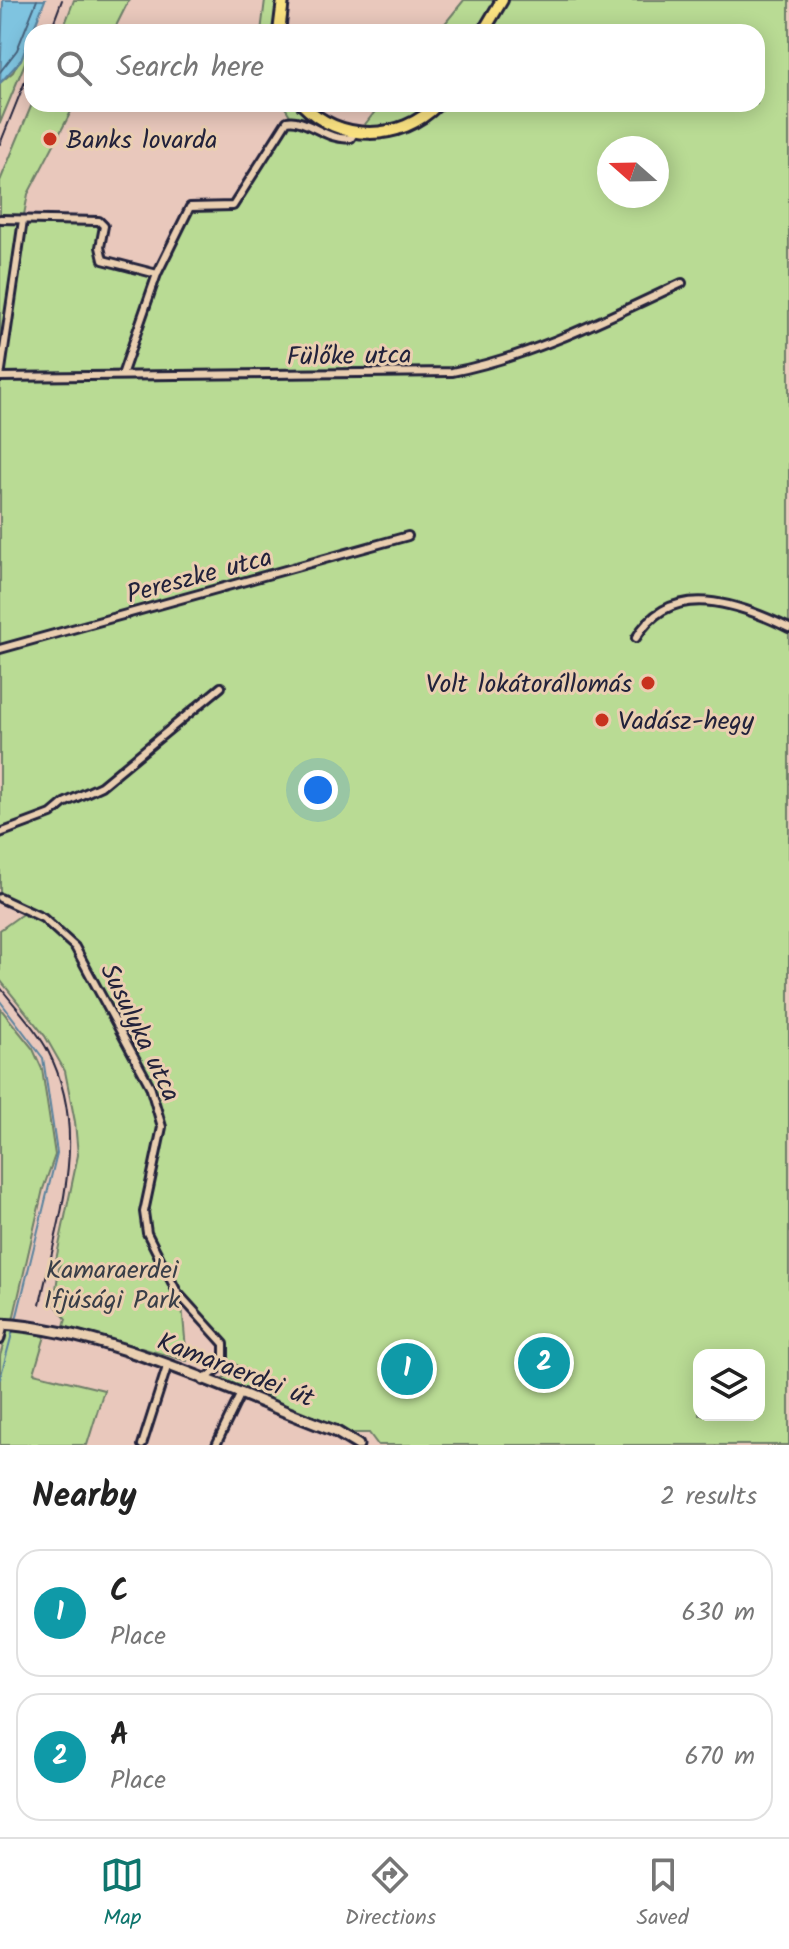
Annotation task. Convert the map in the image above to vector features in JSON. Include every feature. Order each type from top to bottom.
[{"type":"main road","points":[[280,24],[283,0]]},
{"type":"main road","points":[[488,24],[502,0]]},
{"type":"main road","points":[[312,112],[325,122],[355,132],[399,129],[429,112]]},
{"type":"street","points":[[122,375],[157,274],[186,211],[195,205],[222,209],[233,206],[287,121],[297,120],[324,135],[343,139],[351,138],[355,132]]},
{"type":"street","points":[[0,219],[102,222],[100,247],[103,260],[157,274]]},
{"type":"street","name":"Fülőke utca","points":[[23,220],[0,377],[313,376],[452,372],[492,362],[588,328],[682,283]]},
{"type":"street","name":"Pereszke utca","points":[[0,649],[408,536]]},
{"type":"street","points":[[636,638],[655,613],[710,601],[729,604],[789,628]]},
{"type":"street","points":[[0,833],[51,814],[112,779],[221,687]]},
{"type":"street","name":"Susulyka utca","points":[[0,898],[43,918],[75,947],[150,1086],[162,1127],[144,1212],[145,1226],[177,1292],[224,1344],[224,1364],[203,1381]]},
{"type":"street","points":[[0,1340],[9,1324]]},
{"type":"street","name":"Kamaraerdei út","points":[[9,1324],[96,1342],[335,1431],[358,1445]]},
{"type":"street","points":[[142,1445],[167,1367]]},
{"type":"street","points":[[216,1445],[240,1395]]},
{"type":"green space","points":[[74,0],[129,0],[117,24],[65,24]]},
{"type":"green space","points":[[265,0],[280,0],[277,24],[262,24]]},
{"type":"green space","name":"Kamaraerdei Ifjúsági Park","points":[[464,0],[789,0],[789,1445],[378,1445],[369,1433],[351,1433],[217,1381],[243,1368],[228,1361],[223,1339],[182,1305],[187,1361],[64,1326],[66,1319],[54,1303],[60,1261],[56,1260],[78,1155],[75,1122],[65,1071],[45,1036],[0,980],[0,930],[25,912],[0,901],[0,181],[29,112],[71,112],[28,194],[23,220],[102,222],[103,260],[157,274],[190,207],[233,206],[282,126],[292,119],[288,112],[306,112],[318,122],[359,132],[375,112],[765,112],[765,24],[444,24]]},
{"type":"green space","points":[[24,51],[24,65],[0,123],[0,83],[13,72]]},
{"type":"green space","points":[[0,1008],[33,1049],[42,1069],[55,1155],[43,1189],[13,1320],[0,1319]]},
{"type":"green space","points":[[8,1329],[45,1336],[34,1373],[104,1390],[87,1445],[0,1445],[0,1356]]},
{"type":"water","points":[[3,0],[45,0],[35,24],[24,24],[21,60],[0,83]]},
{"type":"waterway","points":[[0,1001],[43,1058],[57,1153],[15,1324]]},
{"type":"waterway","points":[[0,1379],[13,1330]]},
{"type":"tram line","points":[[53,24],[62,0]]},
{"type":"tram line","points":[[0,144],[24,84]]},
{"type":"tram line","points":[[0,987],[48,1051],[61,1082],[67,1113],[67,1177],[40,1304]]},
{"type":"place","name":"Banks lovarda","points":[[50,139]]},
{"type":"place","name":"Volt lokátorállomás","points":[[648,683]]},
{"type":"place","name":"Vadász-hegy","points":[[602,720]]},
{"type":"place","name":"A","points":[[544,1363]]},
{"type":"place","name":"C","points":[[407,1369]]}]
